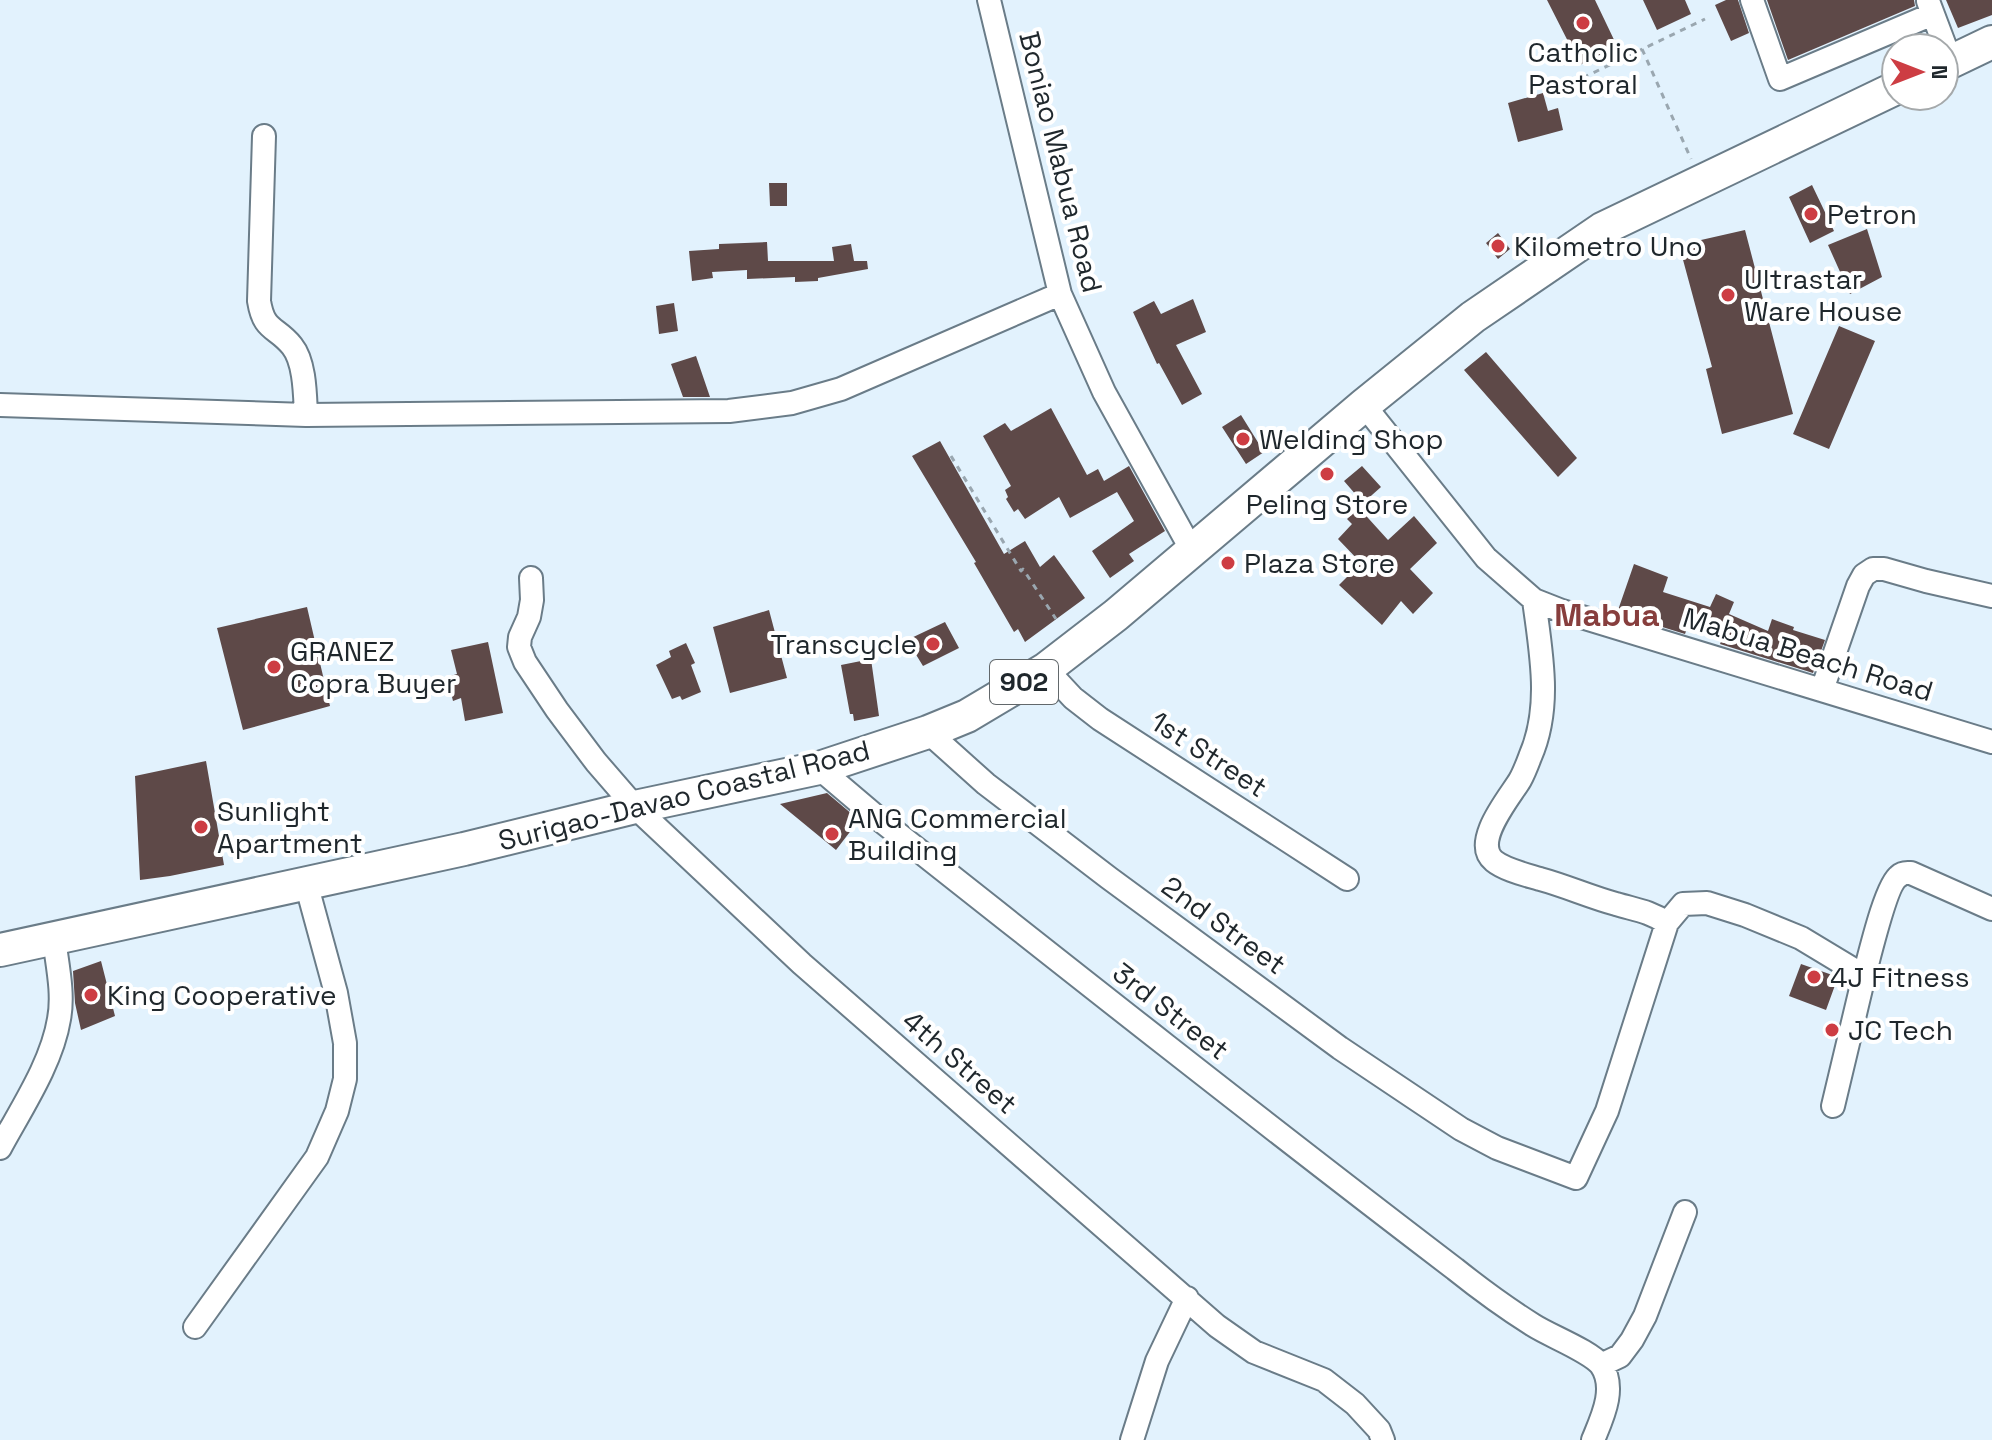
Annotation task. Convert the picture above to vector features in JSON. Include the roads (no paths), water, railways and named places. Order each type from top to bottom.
[{"type":"highway","points":[[1960,57],[1992,42]]},
{"type":"highway","name":"Surigao-Davao Coastal Road","points":[[0,950],[819,768],[967,716],[1046,669],[1116,615],[1191,549],[1473,317],[1602,229],[1880,96]]},
{"type":"street","name":"Boniao Mabua Road","points":[[989,0],[1060,294],[1104,392],[1191,549]]},
{"type":"street","points":[[1752,0],[1780,79],[1931,7],[1938,32]]},
{"type":"street","points":[[264,136],[261,317],[293,346],[299,358],[306,415]]},
{"type":"street","points":[[0,405],[306,415],[729,411],[792,403],[841,389],[1060,294]]},
{"type":"street","name":"Mabua Beach Road","points":[[1364,405],[1486,558],[1534,600],[1992,742]]},
{"type":"street","points":[[1822,690],[1858,586],[1864,575],[1873,569],[1884,569],[1992,596]]},
{"type":"street","name":"4th Street","points":[[531,578],[532,600],[519,647],[525,662],[596,762],[635,807],[802,964],[1217,1326],[1254,1352],[1324,1380],[1355,1404],[1379,1430],[1383,1440]]},
{"type":"street","points":[[1534,600],[1543,676],[1543,714],[1538,739],[1521,778],[1489,832],[1488,851],[1494,861],[1517,872],[1635,908],[1667,923],[1683,904],[1707,903],[1801,938],[1864,976]]},
{"type":"street","name":"1st Street","points":[[1046,669],[1073,698],[1100,719],[1347,879]]},
{"type":"street","name":"2nd Street","points":[[928,732],[1011,803],[1327,1039],[1461,1129],[1497,1148],[1576,1178],[1607,1111],[1667,923]]},
{"type":"street","name":"3rd Street","points":[[819,768],[879,819],[1490,1297],[1601,1365]]},
{"type":"street","points":[[1833,1106],[1864,976],[1895,878],[1911,873],[1992,909]]},
{"type":"street","points":[[195,1327],[317,1157],[337,1111],[345,1079],[345,1043],[336,993],[306,883]]},
{"type":"street","points":[[0,1148],[51,1049],[60,1017],[54,938]]},
{"type":"street","points":[[1593,1440],[1607,1403],[1608,1384],[1601,1365],[1620,1356],[1639,1328],[1685,1212]]},
{"type":"street","points":[[1132,1440],[1157,1361],[1187,1298]]},
{"type":"place","name":"Catholic Pastoral","points":[[1583,23]]},
{"type":"place","name":"Petron","points":[[1811,214]]},
{"type":"place","name":"Kilometro Uno","points":[[1498,246]]},
{"type":"place","name":"Ultrastar Ware House","points":[[1728,295]]},
{"type":"place","name":"Welding Shop","points":[[1243,439]]},
{"type":"place","name":"Peling Store","points":[[1327,474]]},
{"type":"place","name":"Plaza Store","points":[[1228,563]]},
{"type":"place","name":"Transcycle","points":[[933,644]]},
{"type":"place","name":"GRANEZ Copra Buyer","points":[[274,667]]},
{"type":"place","name":"Sunlight Apartment","points":[[201,827]]},
{"type":"place","name":"ANG Commercial Building","points":[[832,834]]},
{"type":"place","name":"4J Fitness","points":[[1814,977]]},
{"type":"place","name":"King Cooperative","points":[[91,995]]},
{"type":"place","name":"JC Tech","points":[[1832,1030]]},
{"type":"district","name":"Mabua","points":[[1607,615]]}]
